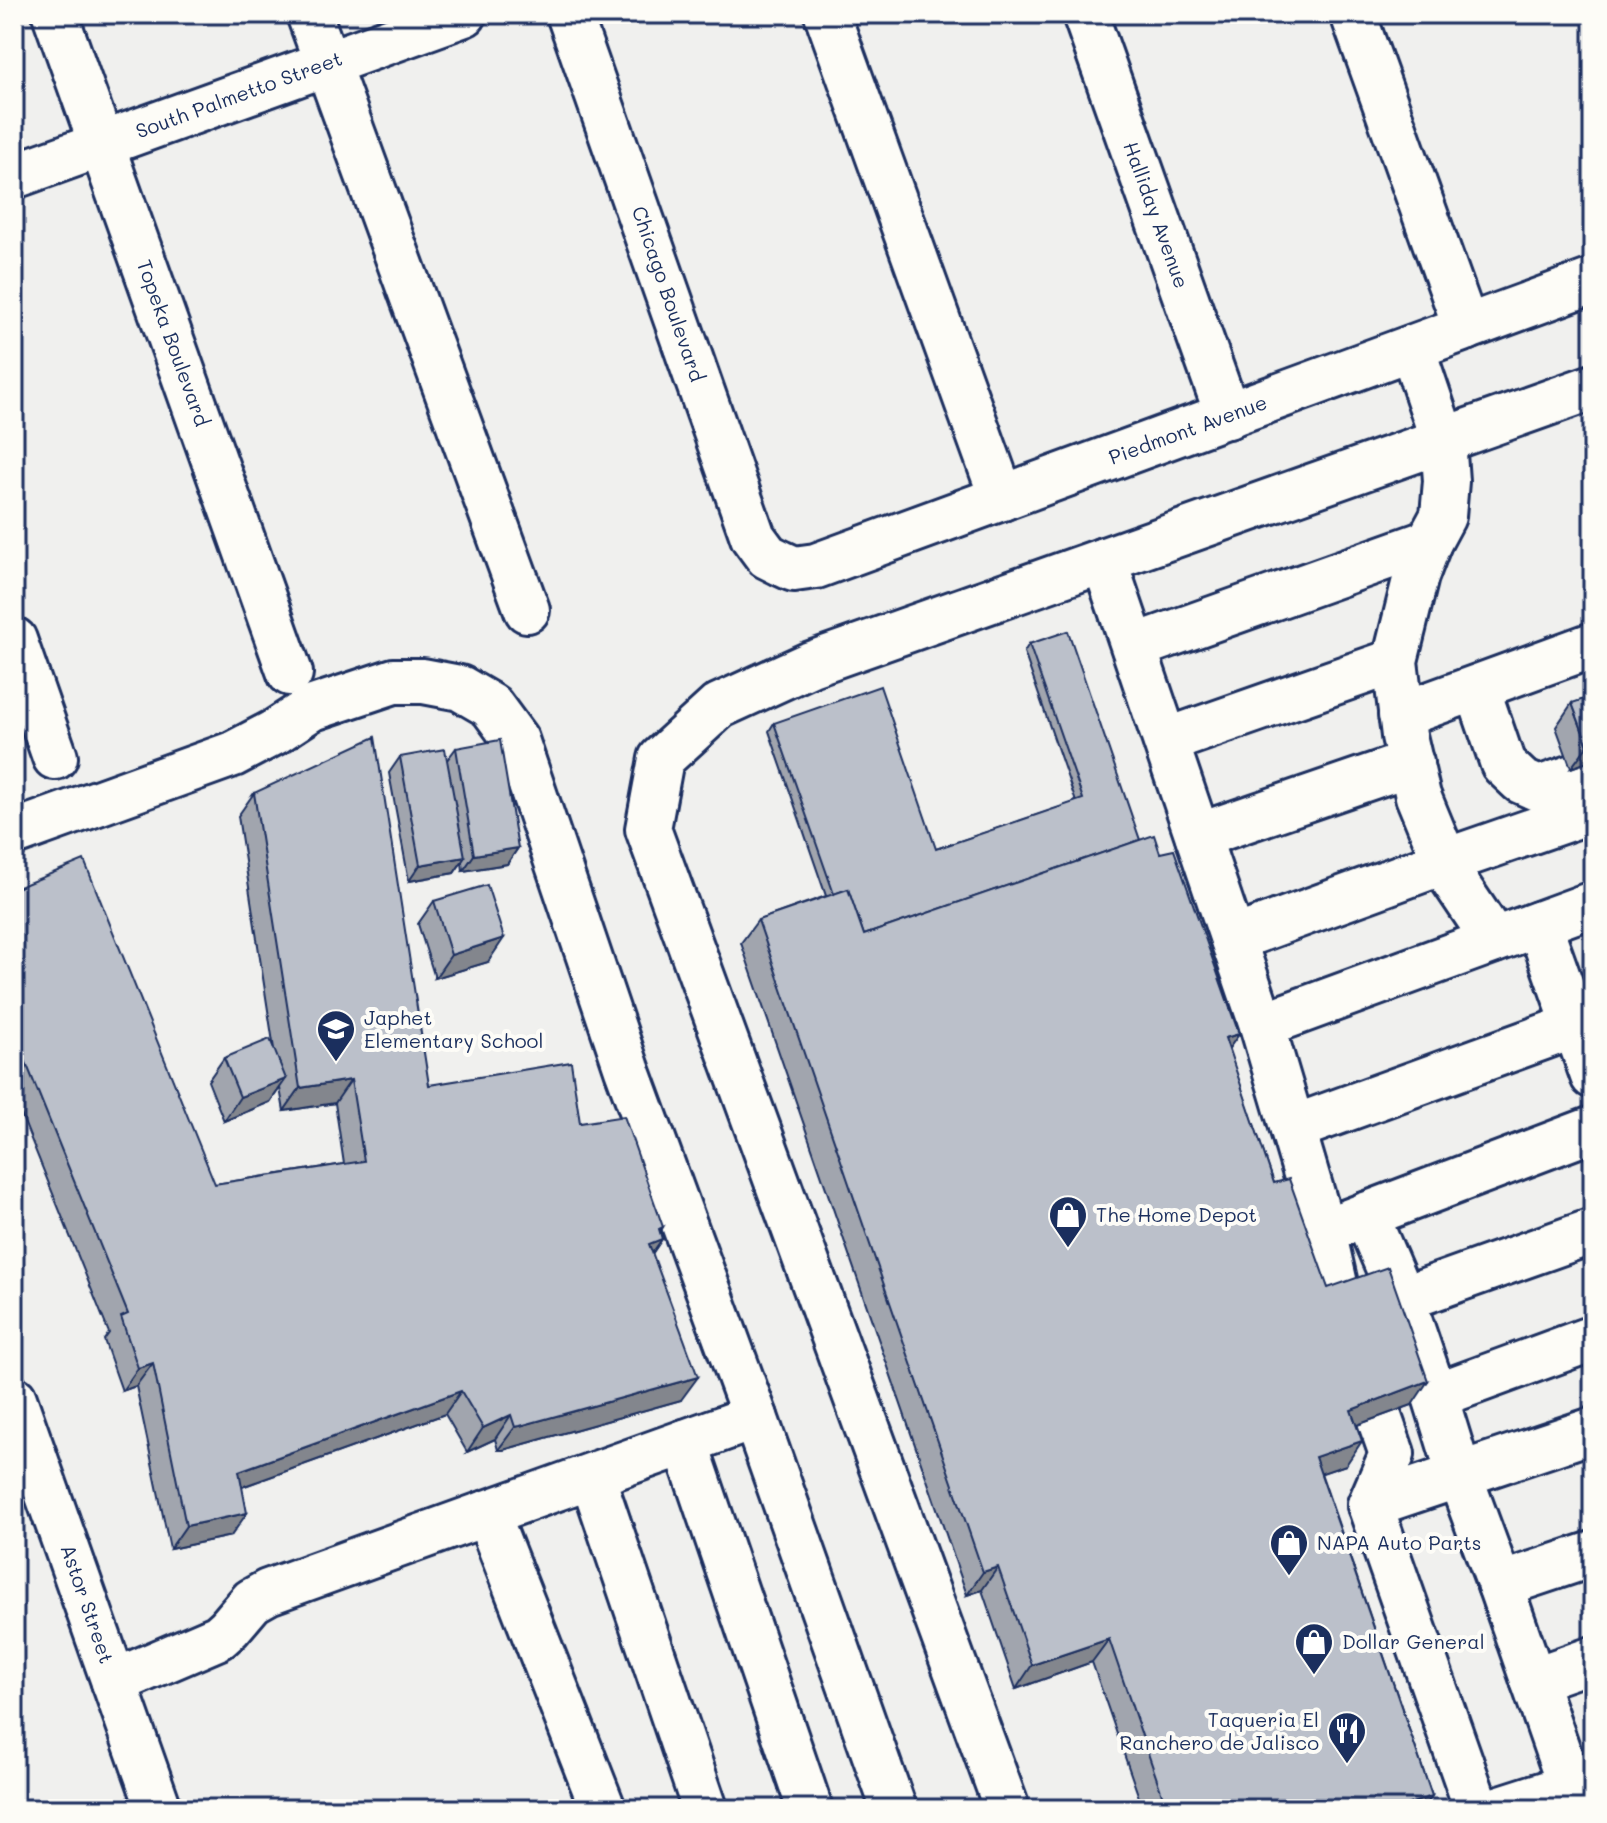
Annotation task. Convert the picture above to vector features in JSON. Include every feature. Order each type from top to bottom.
[{"type":"street","name":"Topeka Boulevard","points":[[55,14],[290,673]]},
{"type":"street","points":[[309,14],[527,610]]},
{"type":"street","name":"South Palmetto Street","points":[[14,176],[464,14]]},
{"type":"street","name":"Chicago Boulevard","points":[[569,14],[753,537],[767,556],[781,563]]},
{"type":"street","points":[[827,14],[1002,498]]},
{"type":"street","name":"Halliday Avenue","points":[[1085,14],[1228,416]]},
{"type":"street","points":[[1353,14],[1466,328]]},
{"type":"street","name":"Piedmont Avenue","points":[[781,563],[794,569],[816,566],[1593,281]]},
{"type":"street","points":[[1412,348],[1443,440],[1446,481],[1443,516],[1416,576],[1395,661],[1401,715],[1418,796],[1451,876],[1494,940]]},
{"type":"street","points":[[1007,1809],[648,829],[661,759],[719,706],[811,664],[1593,387]]},
{"type":"street","points":[[1134,647],[1429,542]]},
{"type":"street","points":[[1104,560],[1262,1025],[1323,1231],[1339,1302]]},
{"type":"street","points":[[14,640],[55,757]]},
{"type":"street","points":[[1401,715],[1593,645]]},
{"type":"street","points":[[1166,741],[1395,661]]},
{"type":"street","points":[[14,833],[233,754],[310,709],[394,681],[423,681],[460,688],[491,706],[516,740],[525,764],[627,1069],[894,1809]]},
{"type":"street","points":[[1477,688],[1503,764],[1521,781],[1539,789],[1593,770]]},
{"type":"street","points":[[1198,836],[1411,763]]},
{"type":"street","points":[[1233,939],[1593,810]]},
{"type":"street","points":[[1262,1025],[1593,904]]},
{"type":"street","points":[[1539,924],[1584,1022],[1593,1076]]},
{"type":"street","points":[[1293,1128],[1584,1022]]},
{"type":"street","points":[[1323,1231],[1593,1129]]},
{"type":"street","points":[[1366,1215],[1402,1299],[1459,1474],[1533,1680],[1580,1789],[1498,1809]]},
{"type":"street","points":[[1402,1299],[1593,1231]]},
{"type":"street","points":[[1435,1396],[1593,1338]]},
{"type":"street","name":"Astor Street","points":[[14,1399],[23,1450],[114,1682],[159,1809]]},
{"type":"street","points":[[114,1682],[219,1637],[252,1601],[268,1592],[755,1417]]},
{"type":"street","points":[[1379,1417],[1392,1454],[1370,1505],[1477,1809]]},
{"type":"street","points":[[1370,1505],[1593,1430]]},
{"type":"street","points":[[685,1442],[810,1809]]},
{"type":"street","points":[[592,1476],[705,1809]]},
{"type":"street","points":[[487,1513],[603,1809]]},
{"type":"street","points":[[1500,1585],[1593,1554]]},
{"type":"street","points":[[1533,1680],[1593,1659]]},
{"type":"building","points":[[1068,631],[1140,840],[864,935],[848,889],[834,894],[774,723],[880,686],[936,849],[1083,799],[1029,644]]},
{"type":"building","points":[[1593,696],[1593,743],[1588,745],[1572,703]]},
{"type":"building","points":[[375,737],[429,1085],[571,1062],[580,1123],[624,1116],[663,1227],[659,1229],[662,1239],[649,1244],[698,1377],[515,1427],[511,1415],[483,1428],[461,1391],[239,1471],[247,1513],[186,1526],[153,1363],[138,1368],[121,1317],[128,1314],[14,1033],[14,889],[84,860],[215,1184],[364,1161],[351,1080],[300,1088],[254,793]]},
{"type":"building","points":[[500,740],[518,848],[474,855],[456,748]]},
{"type":"building","points":[[445,749],[465,857],[420,865],[400,757]]},
{"type":"building","name":"The Home Depot","points":[[1154,835],[1160,853],[1174,850],[1239,1034],[1225,1038],[1274,1183],[1289,1179],[1328,1288],[1388,1267],[1428,1381],[1351,1410],[1362,1441],[1315,1457],[1432,1796],[1395,1809],[1167,1809],[1109,1639],[1032,1665],[998,1567],[983,1572],[758,920],[848,889],[864,935]]},
{"type":"building","points":[[487,885],[504,938],[451,955],[434,901]]},
{"type":"building","points":[[270,1039],[286,1079],[240,1097],[224,1058]]},
{"type":"place","name":"Japhet Elementary School","points":[[336,1063]]},
{"type":"place","name":"The Home Depot","points":[[1068,1249]]},
{"type":"place","name":"NAPA Auto Parts","points":[[1289,1577]]},
{"type":"place","name":"Dollar General","points":[[1314,1676]]},
{"type":"place","name":"Taqueria El Ranchero de Jalisco","points":[[1347,1765]]}]
